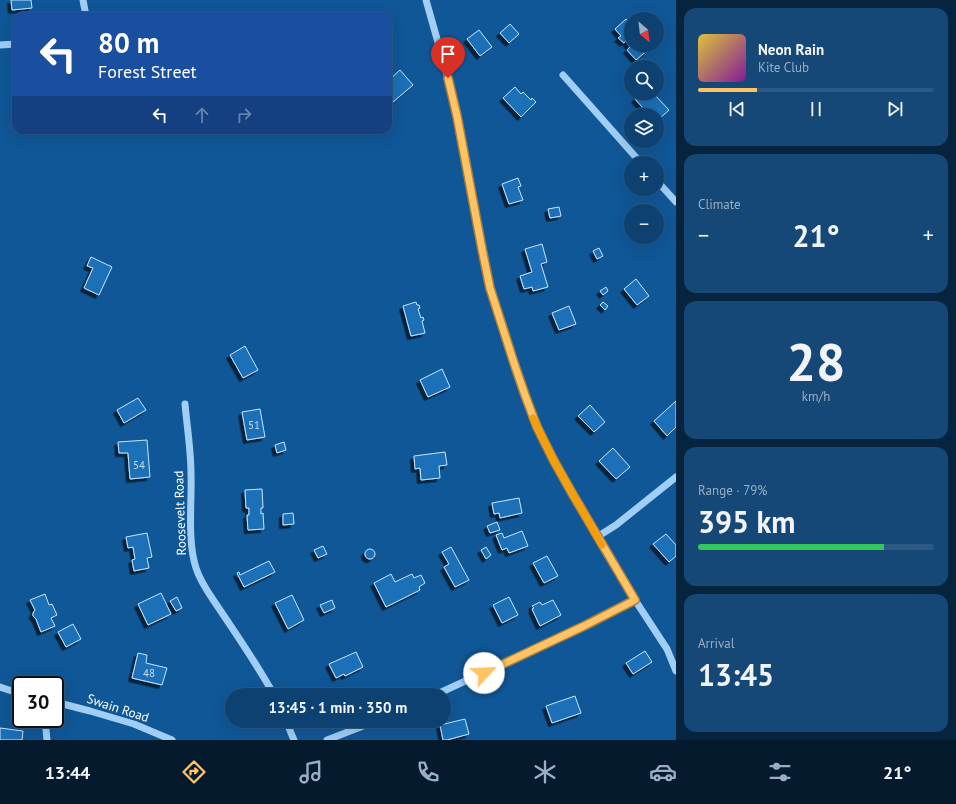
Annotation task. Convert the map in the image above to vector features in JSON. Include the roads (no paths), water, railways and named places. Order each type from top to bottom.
[{"type":"street","points":[[83,0],[85,12]]},
{"type":"street","points":[[426,0],[453,98],[490,288],[529,406],[548,449],[572,493],[635,600],[667,650],[676,671]]},
{"type":"street","points":[[0,45],[12,44]]},
{"type":"street","points":[[563,75],[635,156]]},
{"type":"street","points":[[664,189],[676,202]]},
{"type":"street","name":"Roosevelt Road","points":[[185,404],[192,474],[191,539],[195,566],[200,579],[270,688]]},
{"type":"street","points":[[597,537],[616,525],[676,477]]},
{"type":"street","points":[[450,688],[577,629],[635,600]]},
{"type":"street","points":[[0,687],[12,691]]},
{"type":"street","name":"Swain Road","points":[[64,704],[134,724],[172,740]]},
{"type":"street","points":[[46,728],[47,740]]},
{"type":"street","points":[[289,728],[294,740]]},
{"type":"street","points":[[327,740],[358,728]]}]
